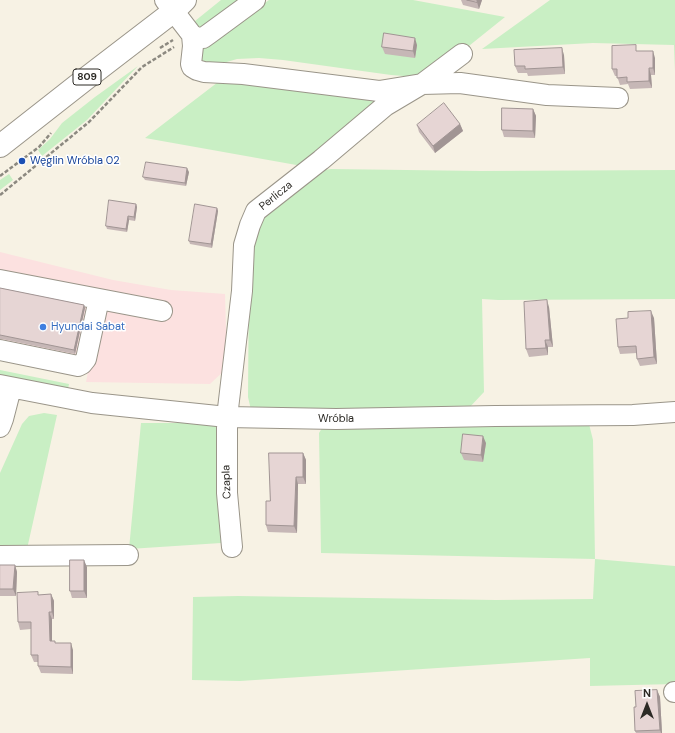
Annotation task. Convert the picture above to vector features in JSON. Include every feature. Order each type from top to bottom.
[{"type":"main road","name":"809","points":[[0,146],[82,82],[174,4],[194,0]]},
{"type":"street","points":[[192,35],[198,38],[203,38],[255,0]]},
{"type":"street","points":[[174,4],[192,35],[193,46],[191,64],[192,67],[197,70],[243,74],[379,91],[422,84],[460,84],[547,95],[618,98]]},
{"type":"street","name":"Perlicza","points":[[226,417],[242,291],[244,244],[256,212],[385,106],[422,84],[462,54]]},
{"type":"street","points":[[0,280],[162,311]]},
{"type":"street","points":[[0,350],[78,366],[82,364],[86,358],[99,299]]},
{"type":"street","points":[[0,426],[3,420],[5,386]]},
{"type":"street","name":"Wróbla","points":[[5,386],[92,403],[226,417],[336,419],[633,415],[675,412]]},
{"type":"street","name":"Czapla","points":[[226,417],[226,493],[232,548]]},
{"type":"street","points":[[0,556],[128,555]]},
{"type":"path","points":[[0,195],[90,122],[142,67],[192,35]]},
{"type":"shaded area","points":[[0,252],[113,280],[171,290],[225,294],[227,368],[210,384],[86,382],[88,372],[0,354]]},
{"type":"green space","points":[[221,0],[242,0],[200,29],[195,21]]},
{"type":"green space","points":[[269,0],[413,0],[505,17],[429,78],[391,75],[259,58],[237,59],[220,64],[201,60],[200,52],[204,46]]},
{"type":"green space","points":[[550,0],[675,0],[675,71],[674,45],[593,43],[482,49]]},
{"type":"green space","points":[[138,66],[87,120],[42,156],[38,150],[50,139],[62,123]]},
{"type":"green space","points":[[222,79],[373,96],[375,106],[302,166],[145,138]]},
{"type":"green space","points":[[331,169],[481,171],[675,170],[675,299],[482,299],[484,392],[468,409],[251,410],[248,397],[249,271],[257,231],[263,217],[318,171]]},
{"type":"green space","points":[[9,174],[13,180],[0,190],[0,180]]},
{"type":"green space","points":[[0,370],[69,384],[68,389],[13,378],[0,374]]},
{"type":"green space","points":[[44,413],[57,415],[27,549],[0,549],[0,473],[22,424],[29,416]]},
{"type":"green space","points":[[141,423],[219,423],[221,543],[129,549]]},
{"type":"green space","points":[[589,424],[593,440],[595,559],[321,553],[319,433],[324,425]]},
{"type":"green space","points":[[595,559],[675,566],[675,684],[590,686],[590,658],[240,681],[192,680],[193,597],[238,596],[496,600],[593,599]]},
{"type":"building","points":[[384,33],[415,38],[413,51],[382,47]]},
{"type":"building","points":[[636,45],[636,51],[653,51],[653,68],[649,68],[649,81],[627,82],[627,77],[617,78],[617,69],[612,69],[612,46]]},
{"type":"building","points":[[562,48],[563,67],[525,69],[525,66],[515,66],[514,50]]},
{"type":"building","points":[[444,103],[460,124],[433,146],[417,125]]},
{"type":"building","points":[[502,108],[533,109],[533,131],[502,130]]},
{"type":"building","points":[[146,162],[187,168],[185,183],[143,177]]},
{"type":"building","points":[[109,200],[136,204],[134,217],[128,216],[126,229],[106,226]]},
{"type":"building","points":[[195,204],[217,208],[211,244],[189,241]]},
{"type":"building","name":"Hyundai Sabat","points":[[0,288],[84,305],[74,350],[0,335]]},
{"type":"building","points":[[547,300],[550,340],[545,340],[546,348],[526,349],[524,302]]},
{"type":"building","points":[[651,311],[654,357],[637,359],[636,346],[618,347],[616,319],[628,318],[628,312]]},
{"type":"building","points":[[463,434],[483,436],[481,455],[461,453]]},
{"type":"building","points":[[269,453],[303,453],[303,477],[296,477],[294,526],[266,525],[266,501],[270,501]]},
{"type":"building","points":[[70,560],[84,560],[84,591],[70,591]]},
{"type":"building","points":[[0,565],[15,565],[13,589],[0,589]]},
{"type":"building","points":[[38,592],[38,595],[51,594],[52,612],[49,612],[50,641],[55,641],[55,643],[71,643],[71,667],[38,666],[38,655],[31,655],[31,622],[18,622],[17,593]]},
{"type":"building","points":[[657,690],[660,730],[635,731],[635,691]]},
{"type":"place","name":"Węglin Wróbla 02","points":[[22,161]]},
{"type":"place","name":"Hyundai Sabat","points":[[43,327]]}]
